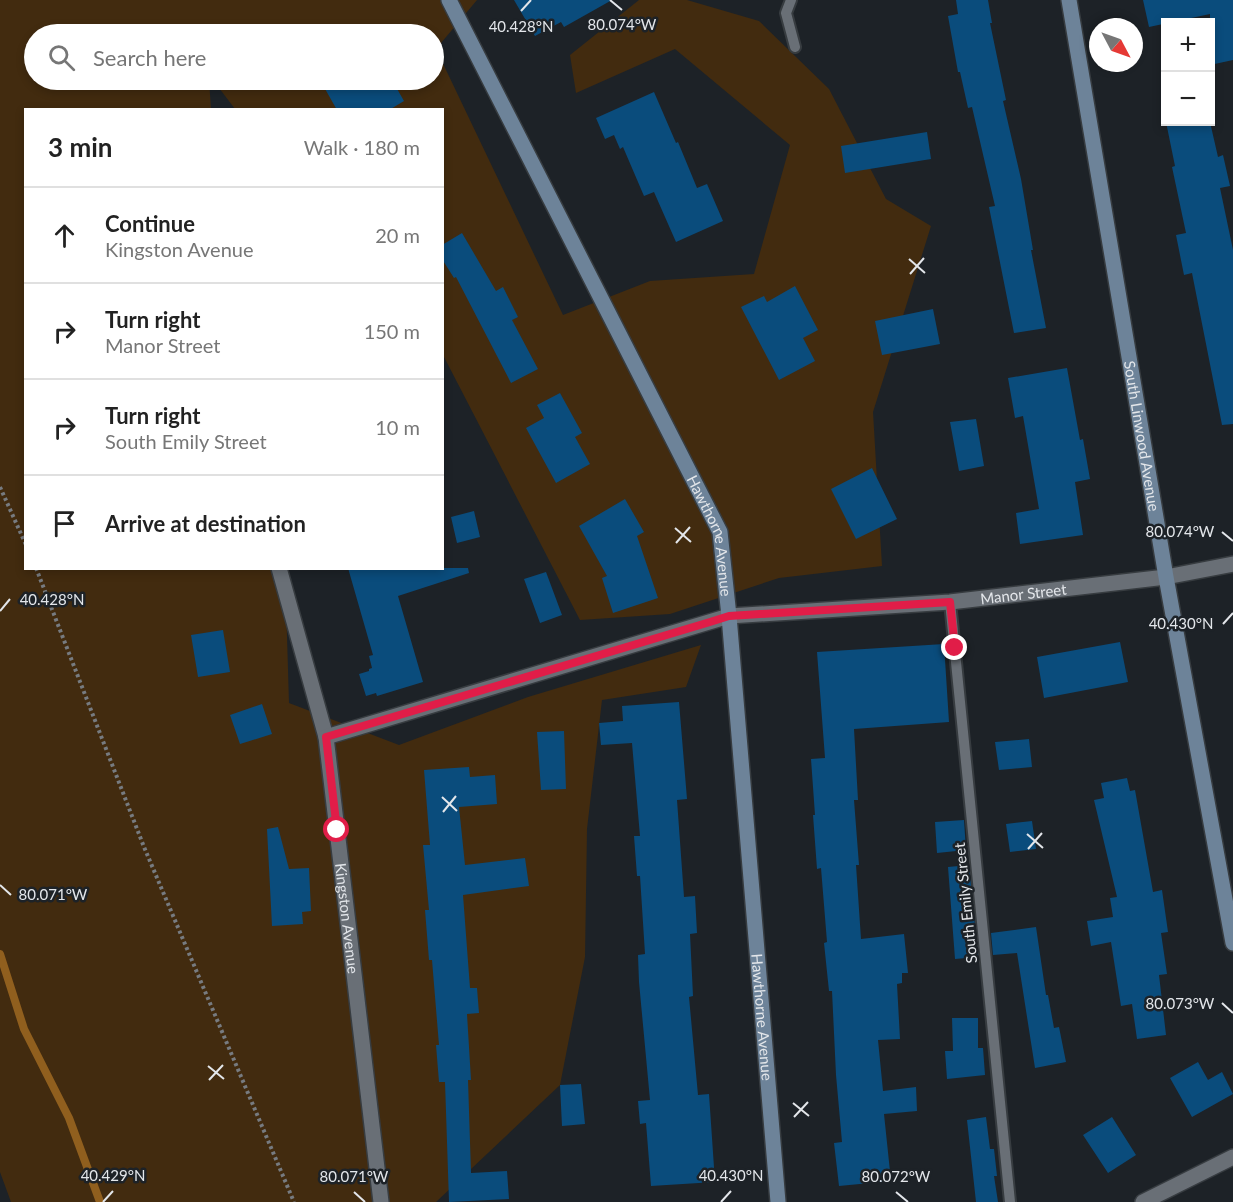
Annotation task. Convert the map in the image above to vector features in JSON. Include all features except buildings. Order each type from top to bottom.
[{"type":"street","name":"Hawthorne Avenue","points":[[448,0],[720,532],[778,1202]]},
{"type":"street","name":"South Linwood Avenue","points":[[1069,0],[1166,577],[1233,943]]},
{"type":"street","name":"Manor Street","points":[[326,737],[729,616],[950,602],[1166,577],[1233,564]]},
{"type":"street","name":"Kingston Avenue","points":[[280,570],[326,737],[381,1202]]},
{"type":"street","points":[[1143,1202],[1233,1157]]},
{"type":"lane","points":[[791,0],[786,13],[795,47]]},
{"type":"lane","name":"South Emily Street","points":[[950,602],[1010,1202]]},
{"type":"path","points":[[0,487],[24,541]]},
{"type":"path","points":[[37,570],[144,847],[294,1202]]},
{"type":"shaded area","points":[[0,0],[477,0],[444,39],[444,24],[24,24],[24,90],[210,90],[211,108],[24,108],[24,570],[285,570],[289,703],[399,745],[528,697],[701,645],[686,687],[602,700],[587,829],[585,957],[560,1085],[436,1202],[11,1202],[0,1172]]},
{"type":"shaded area","points":[[639,0],[687,0],[759,21],[829,89],[886,199],[931,226],[873,412],[882,566],[779,578],[670,614],[580,620],[444,357],[444,108],[234,108],[221,90],[444,90],[444,66],[563,315],[650,281],[754,274],[790,145],[675,49],[576,93],[570,55]]},
{"type":"waterway","points":[[0,954],[24,1029],[69,1118],[100,1202]]},
{"type":"route","points":[[337,830],[326,737],[729,616],[950,602],[955,648]]}]
